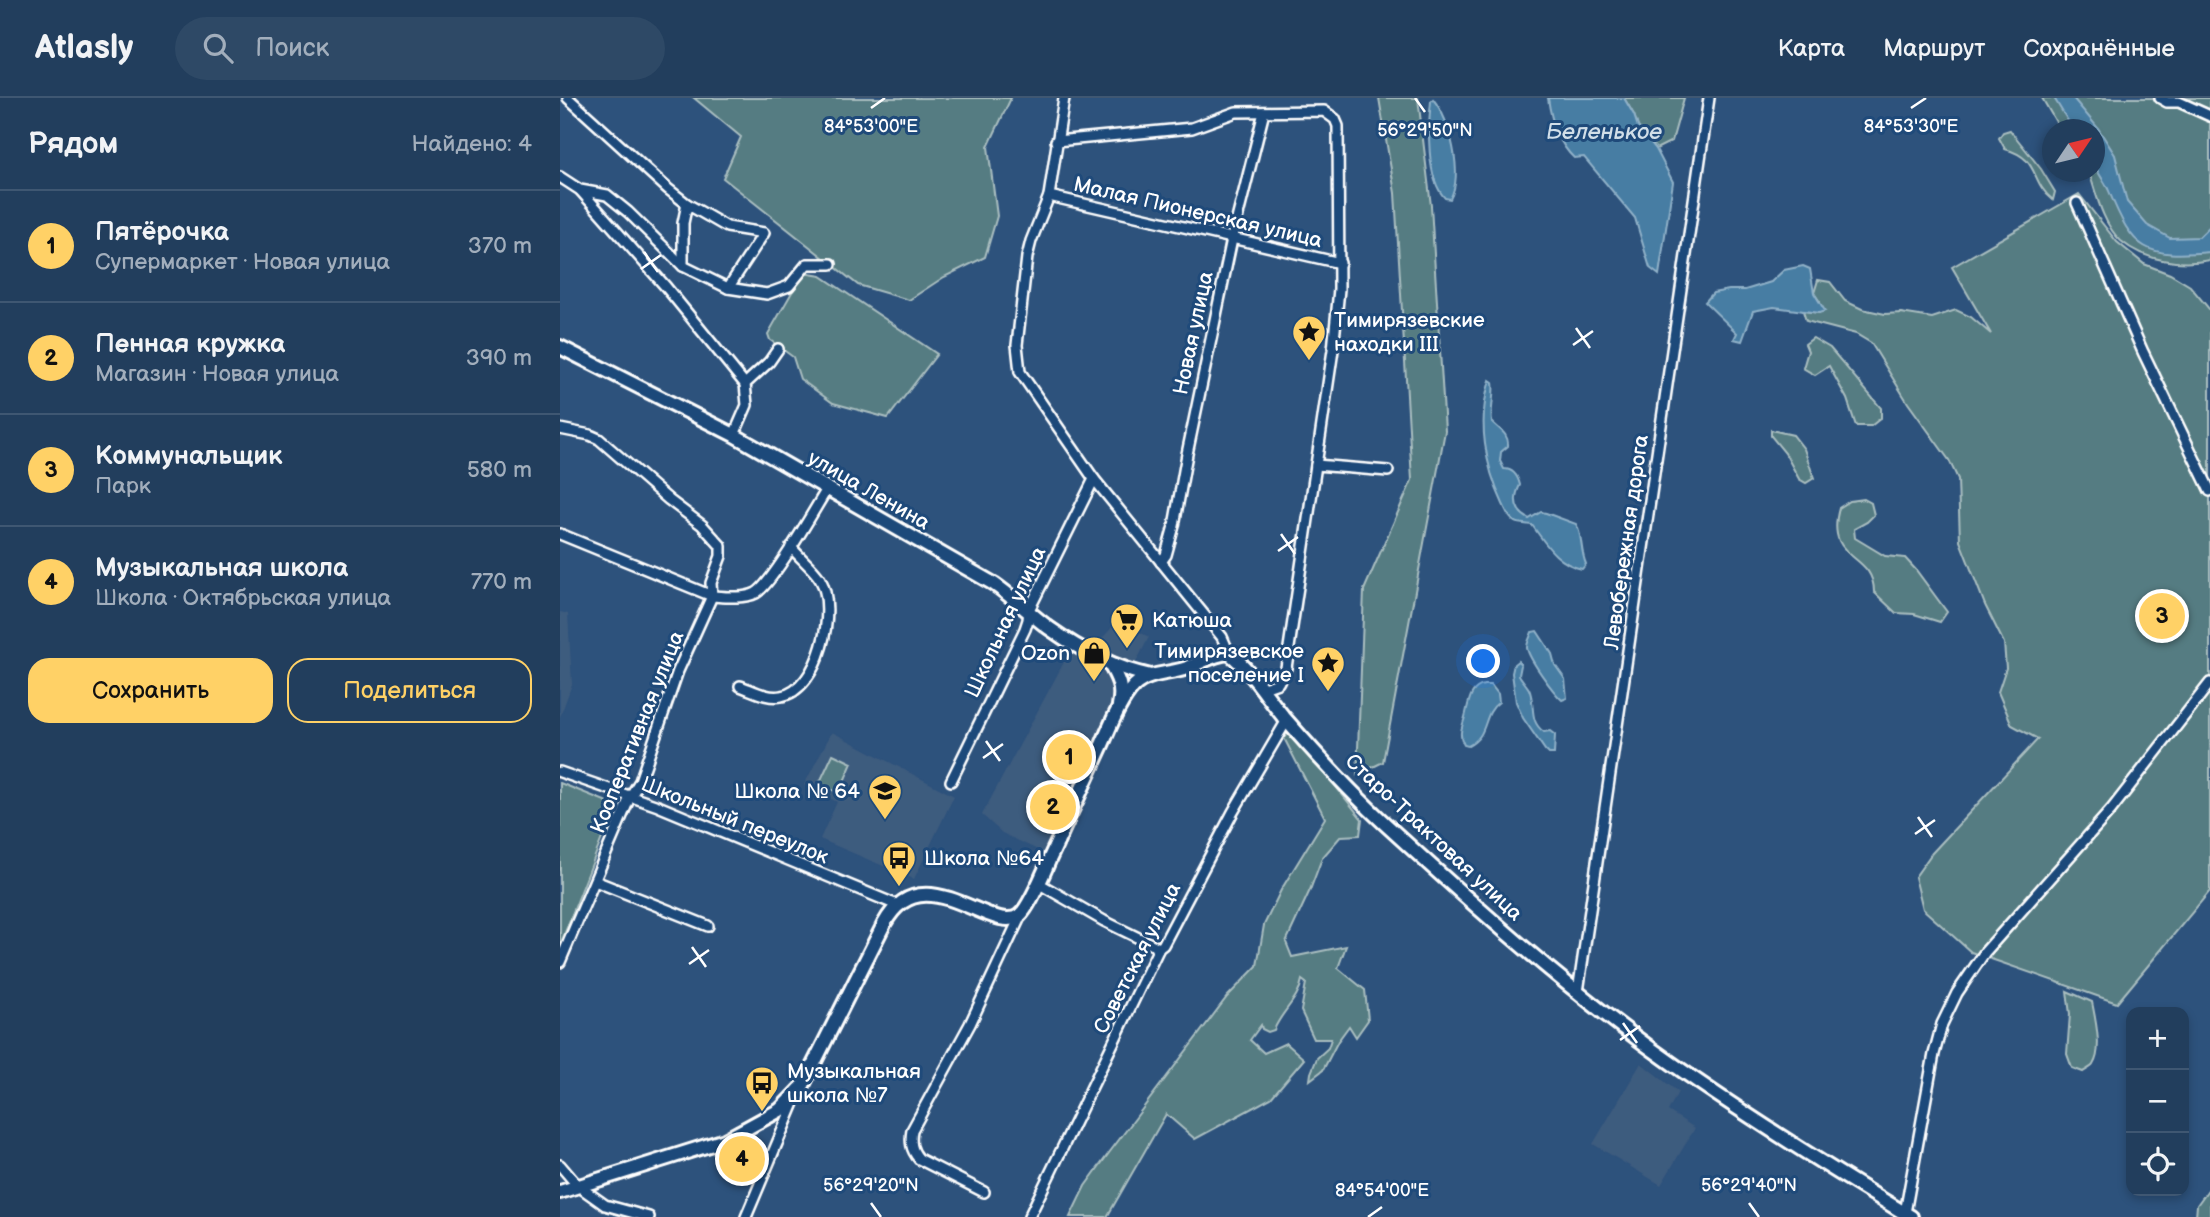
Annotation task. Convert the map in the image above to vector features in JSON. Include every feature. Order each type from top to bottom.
[{"type":"street","points":[[568,98],[687,204],[727,227],[764,233],[728,288]]},
{"type":"street","name":"Старо-Трактовая улица","points":[[1063,98],[1049,196],[1027,257],[1017,360],[1026,383],[1094,479],[1222,637],[1229,653],[1352,792],[1394,832],[1578,992],[1696,1081],[1786,1141],[1908,1215]]},
{"type":"street","name":"Левобережная дорога","points":[[1578,992],[1709,98]]},
{"type":"street","points":[[2166,99],[2210,116]]},
{"type":"street","points":[[1056,141],[1179,131],[1236,112],[1324,111],[1335,119],[1340,134],[1339,289],[1333,350],[1286,668],[1278,683],[1261,689]]},
{"type":"street","name":"Новая улица","points":[[1161,562],[1166,555],[1174,526],[1232,239],[1265,112]]},
{"type":"street","points":[[560,177],[580,190],[666,287],[745,384],[747,405],[734,435]]},
{"type":"street","points":[[580,190],[607,195],[683,266],[728,288],[767,294],[789,286],[807,264],[831,264]]},
{"type":"street","name":"Малая Пионерская улица","points":[[1049,196],[1339,263]]},
{"type":"street","points":[[2077,203],[2143,352],[2210,491]]},
{"type":"street","points":[[683,266],[683,223],[687,204]]},
{"type":"street","name":"улица Ленина","points":[[560,347],[734,435],[994,584],[1048,627],[1092,655],[1151,677]]},
{"type":"street","points":[[745,384],[769,362],[778,349]]},
{"type":"street","name":"Кооперативная улица","points":[[560,429],[599,439],[668,500],[712,534],[720,547],[721,556],[711,583],[712,596],[678,671],[640,781],[630,797],[560,962]]},
{"type":"street","points":[[1315,464],[1388,471]]},
{"type":"street","name":"Школьная улица","points":[[951,781],[1025,628],[1029,610],[1094,479]]},
{"type":"street","points":[[560,534],[712,596],[731,597],[757,592],[763,587],[827,489]]},
{"type":"street","points":[[740,686],[762,694],[784,696],[801,684],[817,660],[825,637],[825,593],[820,580],[791,547]]},
{"type":"street","points":[[984,1192],[919,1160],[910,1141],[912,1130],[970,1024],[1116,714],[1133,687],[1151,677],[1185,668],[1214,655],[1229,653]]},
{"type":"street","points":[[1109,663],[1121,689],[1116,714]]},
{"type":"street","points":[[1908,1215],[1934,1055],[1942,1024],[1957,993],[1985,951],[2111,810],[2210,683]]},
{"type":"street","name":"Советская улица","points":[[1029,1217],[1159,948],[1287,720]]},
{"type":"street","name":"Школьный переулок","points":[[560,772],[670,811],[897,905]]},
{"type":"street","points":[[595,881],[708,926]]},
{"type":"street","points":[[1038,883],[1104,921],[1159,948]]},
{"type":"street","points":[[746,1217],[801,1089],[884,924],[897,905],[906,899],[937,895],[1005,920],[1023,913]]},
{"type":"street","points":[[560,1192],[724,1140],[780,1110],[801,1089]]},
{"type":"street","points":[[560,1166],[578,1185],[605,1205],[649,1217]]},
{"type":"shaded area","points":[[560,612],[568,614],[572,684],[560,717]]},
{"type":"shaded area","points":[[1118,621],[1149,637],[1134,666],[1095,646]]},
{"type":"shaded area","points":[[1070,651],[1107,673],[1116,701],[1044,853],[1002,833],[982,815]]},
{"type":"shaded area","name":"Школа № 64","points":[[832,732],[954,796],[914,879],[820,839],[837,802],[804,785]]},
{"type":"shaded area","points":[[1641,1063],[1678,1092],[1668,1111],[1695,1128],[1661,1185],[1593,1144]]},
{"type":"green space","points":[[694,98],[1011,98],[988,147],[997,216],[985,257],[944,277],[909,300],[858,285],[723,178],[741,137]]},
{"type":"green space","points":[[1379,98],[1418,98],[1431,206],[1445,431],[1383,762],[1357,775],[1364,590],[1412,480],[1395,193]]},
{"type":"green space","points":[[1624,98],[1684,98],[1672,141],[1656,149],[1638,127]]},
{"type":"green space","points":[[2042,98],[2210,98],[2210,260],[2164,260],[2141,253],[2121,241],[2105,218],[2092,182],[2105,182],[2105,119],[2054,119]]},
{"type":"green space","points":[[2010,130],[2041,169],[2042,182],[2049,182],[2055,192],[2053,200],[2040,185],[2030,165],[2016,153],[2005,149],[1999,138],[2003,132]]},
{"type":"green space","points":[[2079,194],[2117,242],[2144,264],[2170,274],[2190,286],[2210,310],[2210,891],[2117,1003],[1971,952],[1923,909],[1915,877],[1932,853],[2038,739],[2012,725],[1998,692],[2006,668],[2004,643],[1985,605],[1960,541],[1958,479],[1949,460],[1908,403],[1871,343],[1856,334],[1806,321],[1803,311],[1819,313],[1820,302],[1814,293],[1818,280],[1830,282],[1845,301],[1862,309],[1932,318],[1956,310],[1971,317],[1991,334],[1952,267]]},
{"type":"green space","points":[[803,273],[821,276],[937,354],[888,418],[833,403],[800,379],[793,357],[770,340],[768,334]]},
{"type":"green space","points":[[1813,338],[1830,348],[1881,408],[1881,418],[1871,426],[1856,426],[1847,399],[1829,366],[1815,375],[1803,368],[1808,351],[1805,344]]},
{"type":"green space","points":[[1771,430],[1793,435],[1804,449],[1814,478],[1806,483],[1799,479],[1785,453],[1771,436]]},
{"type":"green space","points":[[1864,499],[1871,503],[1874,515],[1854,529],[1855,538],[1885,556],[1905,558],[1947,612],[1940,622],[1914,614],[1896,613],[1874,592],[1872,579],[1866,569],[1843,548],[1836,526],[1839,508],[1850,501]]},
{"type":"green space","points":[[1290,730],[1362,819],[1360,835],[1341,836],[1322,858],[1286,942],[1292,957],[1346,946],[1338,968],[1365,990],[1368,1020],[1356,1037],[1349,1026],[1323,1070],[1310,1080],[1317,1058],[1328,1048],[1331,1039],[1314,1039],[1301,1011],[1306,983],[1302,980],[1274,1030],[1268,1032],[1262,1029],[1261,1025],[1250,1040],[1264,1053],[1286,1043],[1304,1059],[1271,1098],[1195,1139],[1166,1114],[1107,1217],[1070,1217],[1085,1186],[1109,1153],[1227,997],[1257,966],[1264,925],[1281,890],[1325,818],[1284,738]]},
{"type":"green space","points":[[833,754],[852,763],[839,793],[819,784]]},
{"type":"green space","points":[[560,783],[615,805],[560,945]]},
{"type":"green space","points":[[2067,991],[2092,1002],[2097,1034],[2096,1059],[2093,1065],[2083,1072],[2072,1068],[2067,1054],[2070,1014]]},
{"type":"green space","points":[[2210,1187],[2210,1217],[2196,1217],[2197,1205]]},
{"type":"water","name":"Беленькое","points":[[1548,98],[1624,98],[1638,127],[1656,149],[1673,182],[1659,275],[1650,268],[1635,218],[1584,157],[1574,158],[1564,145],[1553,123]]},
{"type":"water","points":[[2054,98],[2073,98],[2090,119],[2067,119]]},
{"type":"water","points":[[1433,99],[1445,120],[1453,148],[1456,176],[1450,199],[1445,198],[1439,189],[1431,166],[1429,124]]},
{"type":"water","points":[[2105,139],[2115,155],[2127,202],[2147,225],[2170,238],[2199,237],[2210,226],[2210,252],[2171,253],[2144,246],[2126,227],[2104,182]]},
{"type":"water","points":[[1803,266],[1810,269],[1814,293],[1825,311],[1819,313],[1774,307],[1753,311],[1742,341],[1734,339],[1737,333],[1705,302],[1713,293],[1745,290],[1771,282],[1784,270]]},
{"type":"water","points":[[1490,380],[1493,382],[1492,422],[1503,432],[1508,442],[1508,446],[1501,452],[1500,461],[1504,469],[1517,476],[1520,485],[1516,504],[1520,512],[1529,519],[1541,512],[1576,524],[1586,564],[1582,569],[1559,558],[1532,525],[1515,522],[1507,512],[1492,474],[1485,443],[1484,411]]},
{"type":"water","points":[[1537,631],[1565,679],[1567,698],[1562,700],[1558,696],[1529,653],[1529,640],[1532,632]]},
{"type":"water","points":[[1518,661],[1521,665],[1519,675],[1531,695],[1536,723],[1544,732],[1550,731],[1555,735],[1554,754],[1545,750],[1523,718],[1516,702],[1512,673],[1514,664]]},
{"type":"water","points":[[1484,685],[1491,685],[1498,694],[1499,702],[1493,707],[1480,736],[1468,746],[1464,745],[1461,731],[1472,693]]},
{"type":"place","name":"Тимирязевские находки III","points":[[1309,362]]},
{"type":"place","name":"Коммунальщик","points":[[2162,616]]},
{"type":"place","name":"Катюша","points":[[1127,650]]},
{"type":"place","name":"Ozon","points":[[1094,683]]},
{"type":"place","name":"Тимирязевское поселение I","points":[[1328,693]]},
{"type":"place","name":"Пятёрочка","points":[[1069,757]]},
{"type":"place","name":"Пенная кружка","points":[[1053,807]]},
{"type":"place","name":"Школа № 64","points":[[885,821]]},
{"type":"place","name":"Школа №64","points":[[899,888]]},
{"type":"place","name":"Музыкальная школа №7","points":[[762,1113]]},
{"type":"place","name":"Музыкальная школа","points":[[742,1159]]}]
